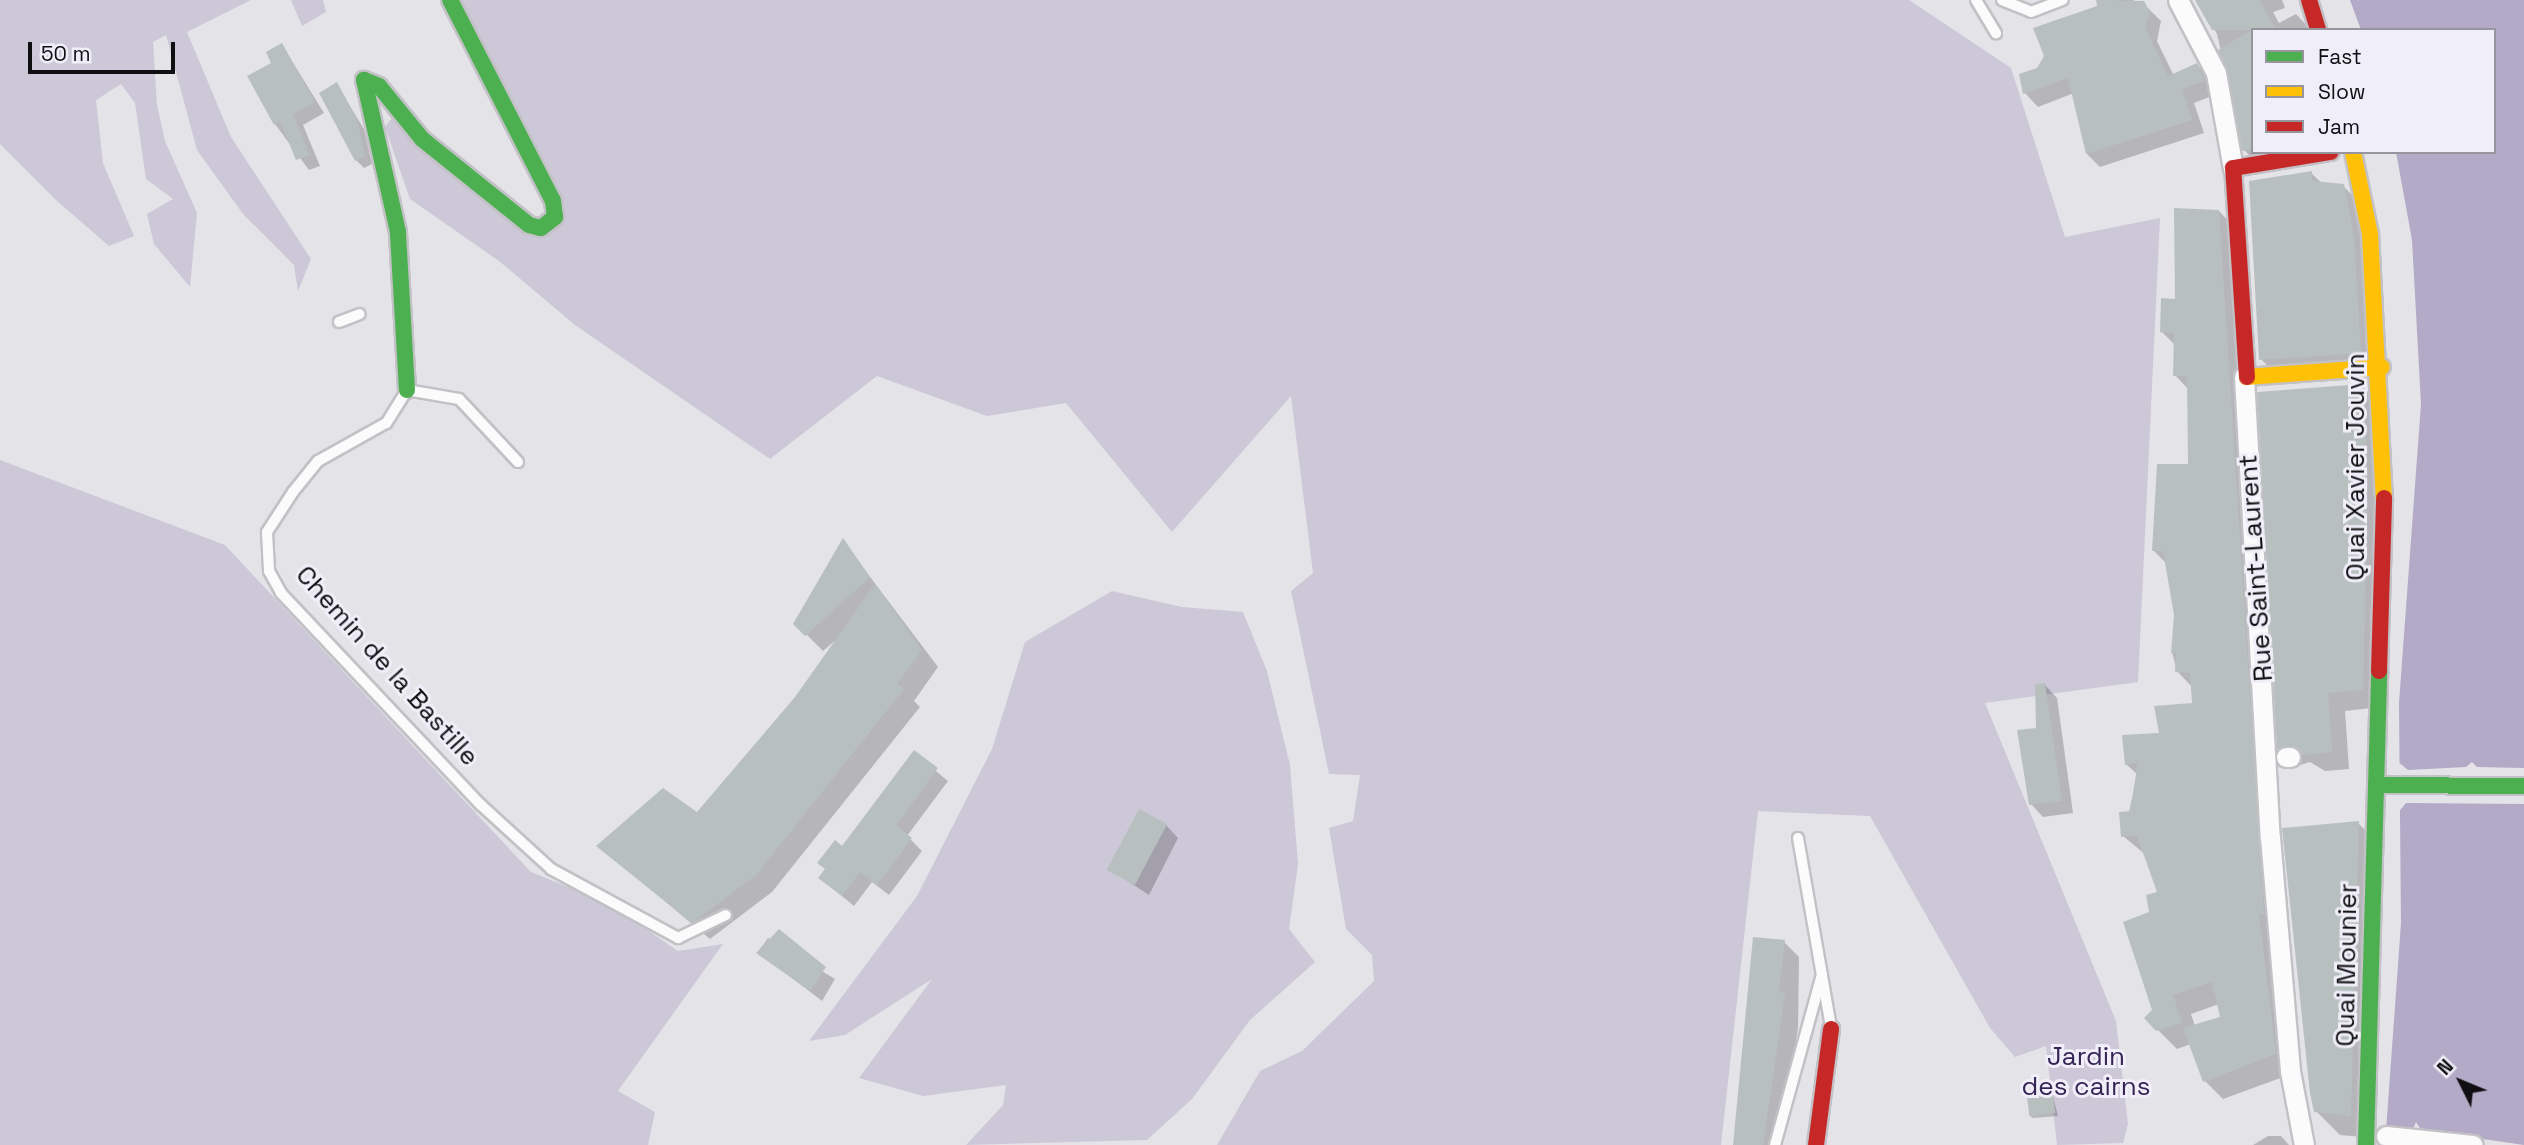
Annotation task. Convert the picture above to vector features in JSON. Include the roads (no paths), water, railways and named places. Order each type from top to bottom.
[{"type":"street","points":[[407,390],[398,232],[364,80],[379,86],[422,139],[529,225],[541,228],[555,217],[553,201],[450,0]]},
{"type":"street","name":"Rue Saint-Laurent","points":[[2178,0],[2216,73],[2233,168],[2270,837],[2290,1072],[2304,1145]]},
{"type":"street","points":[[2309,0],[2317,28]]},
{"type":"street","points":[[2233,168],[2319,154]]},
{"type":"street","name":"Quai Xavier Jouvin","points":[[2353,154],[2370,234],[2382,367],[2376,785]]},
{"type":"street","points":[[2244,377],[2382,367]]},
{"type":"street","points":[[2376,785],[2524,786]]},
{"type":"street","name":"Quai Mounier","points":[[2366,1145],[2376,785]]},
{"type":"street","points":[[1816,1145],[1831,1029]]},
{"type":"street","points":[[2386,1136],[2473,1145]]},
{"type":"lane","points":[[1976,0],[1996,33]]},
{"type":"lane","points":[[2002,0],[2031,12],[2063,0]]},
{"type":"lane","points":[[339,322],[360,314]]},
{"type":"lane","points":[[407,390],[459,399],[519,462]]},
{"type":"lane","name":"Chemin de la Bastille","points":[[407,390],[386,423],[318,461],[279,511],[266,548],[281,593],[481,805],[551,869],[678,938],[722,918]]},
{"type":"lane","points":[[1798,838],[1824,971],[1831,1029]]},
{"type":"lane","points":[[1775,1145],[1824,971]]},
{"type":"park label","name":"Jardin des cairns","points":[[2086,1072]]}]
